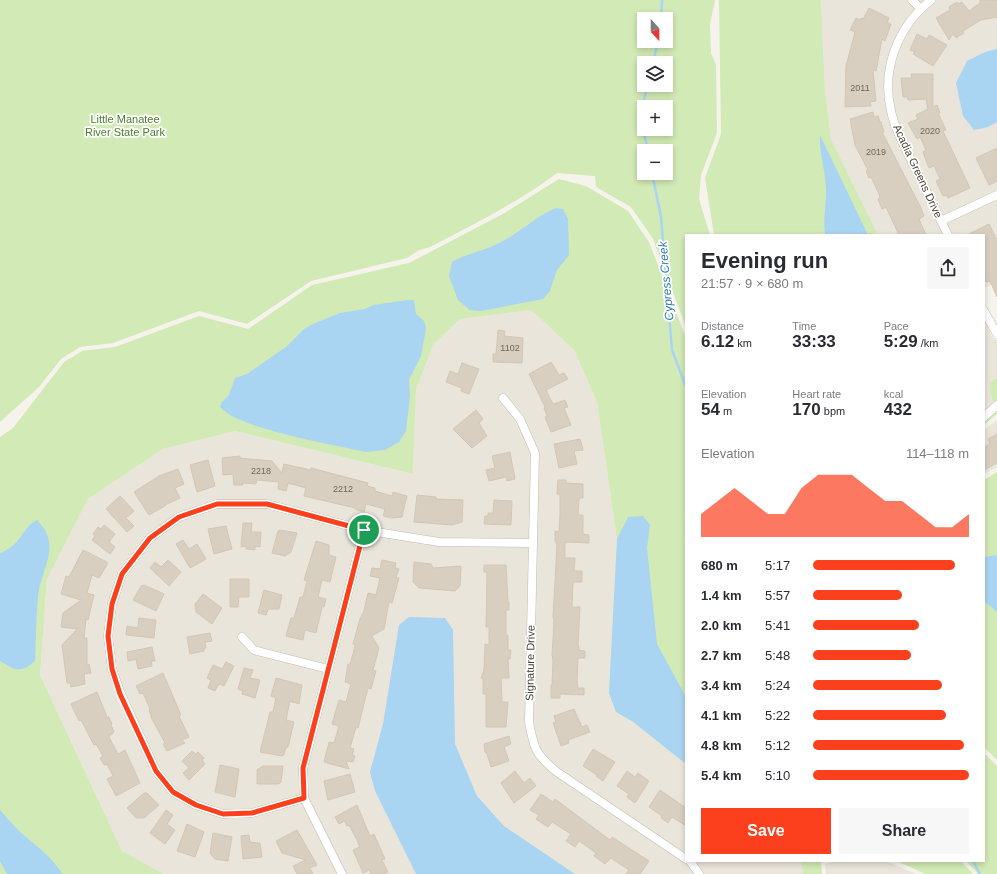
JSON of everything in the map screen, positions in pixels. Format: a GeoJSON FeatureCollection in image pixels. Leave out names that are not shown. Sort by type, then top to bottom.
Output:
{"type":"FeatureCollection","features":[{"type":"Feature","properties":{"kind":"street"},"geometry":{"type":"LineString","coordinates":[[912,0],[921,9]]}},
{"type":"Feature","properties":{"kind":"street","name":"Acadia Greens Drive"},"geometry":{"type":"LineString","coordinates":[[932,0],[921,9],[905,29],[893,52],[888,78],[889,99],[900,138],[948,234]]}},
{"type":"Feature","properties":{"kind":"street"},"geometry":{"type":"LineString","coordinates":[[941,221],[997,195]]}},
{"type":"Feature","properties":{"kind":"street"},"geometry":{"type":"LineString","coordinates":[[985,313],[997,334]]}},
{"type":"Feature","properties":{"kind":"street","name":"Signature Drive"},"geometry":{"type":"LineString","coordinates":[[503,398],[520,419],[535,453],[529,722],[533,744],[540,758],[557,772],[685,858]]}},
{"type":"Feature","properties":{"kind":"street"},"geometry":{"type":"LineString","coordinates":[[985,416],[997,405]]}},
{"type":"Feature","properties":{"kind":"street"},"geometry":{"type":"LineString","coordinates":[[304,798],[252,813],[223,814],[196,805],[173,792],[156,771],[120,694],[112,669],[108,636],[112,604],[122,574],[150,538],[179,517],[217,504],[267,504],[364,530],[439,542],[532,543]]}},
{"type":"Feature","properties":{"kind":"street"},"geometry":{"type":"LineString","coordinates":[[342,874],[304,798],[303,768],[364,530]]}},
{"type":"Feature","properties":{"kind":"street"},"geometry":{"type":"LineString","coordinates":[[242,637],[254,650],[328,669]]}},
{"type":"Feature","properties":{"kind":"street"},"geometry":{"type":"LineString","coordinates":[[691,862],[699,874]]}},
{"type":"Feature","properties":{"kind":"shaded area"},"geometry":{"type":"Polygon","coordinates":[[[821,0],[997,0],[997,282],[985,288],[985,234],[878,234],[831,139],[825,90],[821,0]]]}},
{"type":"Feature","properties":{"kind":"shaded area"},"geometry":{"type":"Polygon","coordinates":[[[531,310],[574,350],[597,402],[617,539],[609,693],[616,712],[632,721],[685,763],[685,862],[801,862],[803,874],[164,874],[122,851],[40,675],[47,579],[88,499],[163,449],[235,431],[413,474],[416,390],[433,345],[460,319],[531,310]]]}},
{"type":"Feature","properties":{"kind":"shaded area"},"geometry":{"type":"Polygon","coordinates":[[[985,321],[992,337],[997,341],[997,378],[990,382],[990,394],[994,403],[985,410],[985,321]]]}},
{"type":"Feature","properties":{"kind":"shaded area"},"geometry":{"type":"Polygon","coordinates":[[[997,420],[997,467],[985,473],[985,429],[997,420]]]}},
{"type":"Feature","properties":{"kind":"shaded area"},"geometry":{"type":"Polygon","coordinates":[[[832,862],[888,862],[916,874],[826,874],[825,864],[832,862]]]}},
{"type":"Feature","properties":{"kind":"green space","name":"Little Manatee River State Park"},"geometry":{"type":"Polygon","coordinates":[[[0,0],[715,0],[710,24],[711,53],[716,65],[717,133],[701,175],[699,199],[710,234],[685,234],[685,324],[653,239],[631,207],[596,187],[595,176],[557,173],[511,204],[430,247],[419,250],[407,258],[311,281],[247,324],[199,311],[113,343],[80,347],[61,359],[39,387],[0,422],[0,0]]]}},
{"type":"Feature","properties":{"kind":"green space"},"geometry":{"type":"Polygon","coordinates":[[[719,0],[821,0],[825,90],[831,139],[878,234],[714,234],[705,178],[721,134],[719,0]]]}},
{"type":"Feature","properties":{"kind":"green space"},"geometry":{"type":"Polygon","coordinates":[[[559,179],[586,186],[628,211],[649,242],[685,335],[685,763],[632,721],[616,712],[609,693],[617,539],[597,402],[574,350],[531,310],[460,319],[433,345],[416,390],[413,474],[235,431],[163,449],[88,499],[47,579],[40,675],[122,851],[164,874],[0,874],[0,437],[13,428],[64,362],[82,351],[115,347],[199,316],[248,329],[312,285],[409,263],[501,215],[559,179]]]}},
{"type":"Feature","properties":{"kind":"green space"},"geometry":{"type":"Polygon","coordinates":[[[997,378],[997,414],[985,424],[985,410],[994,403],[990,394],[990,382],[997,378]]]}},
{"type":"Feature","properties":{"kind":"green space"},"geometry":{"type":"Polygon","coordinates":[[[997,472],[997,760],[985,748],[985,479],[997,472]]]}},
{"type":"Feature","properties":{"kind":"green space"},"geometry":{"type":"Polygon","coordinates":[[[985,754],[997,766],[997,874],[978,874],[967,862],[985,862],[985,754]]]}},
{"type":"Feature","properties":{"kind":"green space"},"geometry":{"type":"Polygon","coordinates":[[[801,862],[821,862],[822,874],[803,874],[801,862]]]}},
{"type":"Feature","properties":{"kind":"green space"},"geometry":{"type":"Polygon","coordinates":[[[899,862],[962,862],[973,874],[925,874],[899,862]]]}},
{"type":"Feature","properties":{"kind":"water"},"geometry":{"type":"Polygon","coordinates":[[[997,49],[997,122],[988,127],[974,130],[963,116],[956,83],[967,61],[985,52],[997,49]]]}},
{"type":"Feature","properties":{"kind":"water"},"geometry":{"type":"Polygon","coordinates":[[[820,135],[868,234],[825,234],[826,184],[820,135]]]}},
{"type":"Feature","properties":{"kind":"water"},"geometry":{"type":"Polygon","coordinates":[[[556,208],[563,209],[568,219],[569,255],[557,270],[550,291],[543,299],[481,311],[470,310],[458,300],[449,276],[452,262],[501,242],[542,215],[556,208]]]}},
{"type":"Feature","properties":{"kind":"water"},"geometry":{"type":"Polygon","coordinates":[[[414,300],[416,314],[424,321],[426,328],[421,356],[409,380],[410,396],[406,431],[399,442],[385,450],[366,452],[288,435],[246,422],[230,415],[220,407],[222,402],[229,395],[235,378],[247,374],[286,347],[304,329],[340,313],[365,309],[374,305],[414,300]]]}},
{"type":"Feature","properties":{"kind":"water"},"geometry":{"type":"Polygon","coordinates":[[[643,516],[650,525],[647,548],[657,644],[685,695],[685,763],[632,721],[616,712],[609,693],[617,539],[628,517],[643,516]]]}},
{"type":"Feature","properties":{"kind":"water"},"geometry":{"type":"Polygon","coordinates":[[[37,520],[45,530],[49,539],[50,548],[38,596],[35,661],[26,668],[18,669],[9,667],[0,661],[0,553],[13,545],[28,527],[37,520]]]}},
{"type":"Feature","properties":{"kind":"water"},"geometry":{"type":"Polygon","coordinates":[[[997,555],[997,612],[985,603],[985,557],[997,555]]]}},
{"type":"Feature","properties":{"kind":"water"},"geometry":{"type":"Polygon","coordinates":[[[409,617],[445,618],[453,630],[455,744],[477,796],[504,826],[575,874],[416,874],[375,791],[370,772],[383,724],[399,625],[409,617]]]}},
{"type":"Feature","properties":{"kind":"water"},"geometry":{"type":"Polygon","coordinates":[[[0,810],[20,832],[50,858],[62,874],[7,874],[0,861],[0,810]]]}},
{"type":"Feature","properties":{"kind":"building"},"geometry":{"type":"Polygon","coordinates":[[[980,0],[997,0],[997,17],[981,20],[963,31],[964,33],[956,38],[953,34],[949,40],[936,18],[950,10],[949,7],[957,2],[958,4],[962,2],[969,11],[980,3],[980,0]]]}},
{"type":"Feature","properties":{"kind":"building"},"geometry":{"type":"Polygon","coordinates":[[[869,8],[889,18],[887,22],[891,24],[885,41],[882,39],[876,71],[873,70],[876,101],[870,102],[871,106],[845,107],[846,66],[855,32],[850,30],[856,18],[860,20],[861,18],[863,19],[869,8]]]}},
{"type":"Feature","properties":{"kind":"building"},"geometry":{"type":"Polygon","coordinates":[[[917,34],[927,39],[929,35],[947,45],[933,66],[913,54],[915,52],[910,50],[917,34]]]}},
{"type":"Feature","properties":{"kind":"building"},"geometry":{"type":"Polygon","coordinates":[[[911,74],[933,74],[933,107],[937,105],[940,113],[938,113],[946,130],[943,131],[970,188],[948,198],[946,195],[943,196],[936,181],[940,179],[934,166],[929,168],[923,152],[926,150],[920,137],[917,139],[908,123],[918,119],[916,115],[928,109],[926,99],[908,100],[907,97],[903,97],[901,78],[912,78],[911,74]]]}},
{"type":"Feature","properties":{"kind":"building"},"geometry":{"type":"Polygon","coordinates":[[[873,112],[874,117],[878,116],[884,132],[882,132],[921,208],[924,216],[919,219],[926,234],[899,234],[886,207],[882,209],[878,199],[880,198],[879,194],[871,177],[869,178],[866,171],[868,170],[855,145],[850,119],[873,112]]]}},
{"type":"Feature","properties":{"kind":"building"},"geometry":{"type":"Polygon","coordinates":[[[997,148],[997,181],[989,185],[976,158],[997,148]]]}},
{"type":"Feature","properties":{"kind":"building"},"geometry":{"type":"Polygon","coordinates":[[[989,224],[997,240],[997,297],[990,281],[986,282],[985,280],[985,234],[969,234],[989,224]]]}},
{"type":"Feature","properties":{"kind":"building"},"geometry":{"type":"Polygon","coordinates":[[[498,330],[505,331],[504,336],[523,338],[522,363],[493,362],[493,354],[496,354],[498,330]]]}},
{"type":"Feature","properties":{"kind":"building"},"geometry":{"type":"Polygon","coordinates":[[[551,362],[559,375],[564,373],[568,379],[546,390],[553,404],[565,400],[568,407],[564,408],[571,425],[551,432],[545,417],[547,416],[545,407],[529,374],[551,362]]]}},
{"type":"Feature","properties":{"kind":"building"},"geometry":{"type":"Polygon","coordinates":[[[462,363],[479,369],[469,394],[461,391],[462,388],[446,382],[450,371],[458,374],[462,363]]]}},
{"type":"Feature","properties":{"kind":"building"},"geometry":{"type":"Polygon","coordinates":[[[476,410],[483,419],[479,423],[487,436],[472,448],[453,429],[476,410]]]}},
{"type":"Feature","properties":{"kind":"building"},"geometry":{"type":"Polygon","coordinates":[[[997,434],[997,463],[985,469],[985,446],[990,444],[988,439],[997,434]]]}},
{"type":"Feature","properties":{"kind":"building"},"geometry":{"type":"Polygon","coordinates":[[[580,439],[583,450],[574,451],[577,464],[559,468],[554,444],[580,439]]]}},
{"type":"Feature","properties":{"kind":"building"},"geometry":{"type":"Polygon","coordinates":[[[510,452],[515,479],[507,481],[506,477],[489,481],[486,470],[495,468],[492,456],[510,452]]]}},
{"type":"Feature","properties":{"kind":"building"},"geometry":{"type":"Polygon","coordinates":[[[240,456],[240,458],[272,461],[282,473],[284,464],[311,470],[311,468],[368,483],[367,486],[375,488],[375,491],[392,496],[393,492],[407,496],[402,517],[391,518],[383,516],[385,509],[366,504],[364,512],[355,508],[304,496],[306,488],[288,483],[286,491],[278,489],[279,482],[257,480],[256,484],[242,483],[243,485],[234,485],[233,474],[223,475],[222,458],[240,456]]]}},
{"type":"Feature","properties":{"kind":"building"},"geometry":{"type":"Polygon","coordinates":[[[208,460],[215,486],[197,492],[190,465],[208,460]]]}},
{"type":"Feature","properties":{"kind":"building"},"geometry":{"type":"Polygon","coordinates":[[[178,469],[184,484],[175,488],[180,498],[149,515],[134,492],[159,476],[178,469]]]}},
{"type":"Feature","properties":{"kind":"building"},"geometry":{"type":"Polygon","coordinates":[[[558,480],[566,480],[566,483],[583,484],[583,498],[579,498],[578,515],[583,515],[583,534],[589,535],[589,543],[565,542],[565,558],[575,558],[574,571],[582,571],[582,582],[573,582],[572,607],[580,607],[578,644],[579,650],[585,651],[585,658],[578,658],[577,681],[578,688],[584,688],[584,695],[560,694],[560,698],[551,698],[557,545],[555,540],[555,531],[559,532],[560,514],[560,494],[557,494],[558,480]]]}},
{"type":"Feature","properties":{"kind":"building"},"geometry":{"type":"Polygon","coordinates":[[[417,495],[436,497],[436,499],[463,500],[462,522],[452,525],[414,522],[417,495]]]}},
{"type":"Feature","properties":{"kind":"building"},"geometry":{"type":"Polygon","coordinates":[[[120,496],[134,511],[126,518],[134,526],[127,532],[106,509],[120,496]]]}},
{"type":"Feature","properties":{"kind":"building"},"geometry":{"type":"Polygon","coordinates":[[[494,500],[512,501],[511,525],[484,524],[485,516],[488,516],[488,513],[493,513],[494,500]]]}},
{"type":"Feature","properties":{"kind":"building"},"geometry":{"type":"Polygon","coordinates":[[[243,523],[252,523],[251,532],[261,532],[260,547],[255,546],[255,550],[246,549],[246,546],[241,547],[243,523]]]}},
{"type":"Feature","properties":{"kind":"building"},"geometry":{"type":"Polygon","coordinates":[[[104,525],[115,534],[109,542],[115,547],[110,554],[92,540],[95,536],[93,534],[98,527],[101,529],[104,525]]]}},
{"type":"Feature","properties":{"kind":"building"},"geometry":{"type":"Polygon","coordinates":[[[226,526],[232,549],[214,554],[208,529],[226,526]]]}},
{"type":"Feature","properties":{"kind":"building"},"geometry":{"type":"Polygon","coordinates":[[[280,530],[297,533],[291,552],[285,556],[272,553],[278,531],[280,530]]]}},
{"type":"Feature","properties":{"kind":"building"},"geometry":{"type":"Polygon","coordinates":[[[183,540],[189,549],[197,544],[206,559],[190,568],[176,544],[183,540]]]}},
{"type":"Feature","properties":{"kind":"building"},"geometry":{"type":"Polygon","coordinates":[[[316,541],[329,545],[329,555],[336,557],[330,582],[322,580],[318,597],[326,599],[324,607],[322,607],[316,633],[305,630],[303,640],[286,636],[291,618],[294,618],[300,597],[303,597],[307,581],[304,580],[316,541]]]}},
{"type":"Feature","properties":{"kind":"building"},"geometry":{"type":"Polygon","coordinates":[[[83,550],[107,562],[107,565],[99,578],[92,575],[87,593],[94,595],[88,620],[86,619],[84,638],[87,638],[87,665],[89,664],[91,673],[84,674],[85,684],[71,687],[70,683],[67,683],[62,645],[77,629],[61,627],[63,613],[81,600],[61,594],[66,576],[69,577],[83,550]]]}},
{"type":"Feature","properties":{"kind":"building"},"geometry":{"type":"Polygon","coordinates":[[[168,560],[181,572],[169,586],[150,568],[155,562],[161,567],[168,560]]]}},
{"type":"Feature","properties":{"kind":"building"},"geometry":{"type":"Polygon","coordinates":[[[382,560],[396,563],[395,568],[399,569],[396,577],[399,578],[392,603],[389,602],[384,629],[372,636],[379,648],[373,670],[376,671],[371,689],[368,688],[358,728],[356,727],[350,748],[354,749],[352,755],[355,756],[353,762],[346,761],[349,769],[324,762],[329,742],[334,743],[339,726],[332,724],[339,700],[346,702],[351,684],[345,682],[348,664],[350,664],[353,654],[355,645],[353,644],[360,619],[364,611],[368,593],[376,595],[380,578],[370,576],[372,568],[380,569],[382,560]]]}},
{"type":"Feature","properties":{"kind":"building"},"geometry":{"type":"Polygon","coordinates":[[[414,562],[431,564],[433,568],[461,566],[460,586],[455,591],[419,588],[413,582],[414,562]]]}},
{"type":"Feature","properties":{"kind":"building"},"geometry":{"type":"Polygon","coordinates":[[[484,565],[506,565],[509,610],[506,610],[506,635],[508,635],[508,650],[511,650],[510,659],[508,659],[509,678],[501,678],[502,702],[508,702],[506,727],[486,727],[486,694],[483,694],[483,679],[481,678],[484,670],[485,644],[489,645],[489,627],[486,627],[487,572],[484,572],[484,565]]]}},
{"type":"Feature","properties":{"kind":"building"},"geometry":{"type":"Polygon","coordinates":[[[230,579],[249,579],[249,597],[239,597],[238,607],[230,607],[230,579]]]}},
{"type":"Feature","properties":{"kind":"building"},"geometry":{"type":"Polygon","coordinates":[[[144,585],[164,594],[156,611],[133,600],[141,586],[144,585]]]}},
{"type":"Feature","properties":{"kind":"building"},"geometry":{"type":"Polygon","coordinates":[[[264,590],[282,595],[279,609],[268,609],[266,615],[258,613],[264,590]]]}},
{"type":"Feature","properties":{"kind":"building"},"geometry":{"type":"Polygon","coordinates":[[[203,594],[222,608],[212,624],[196,612],[195,604],[203,594]]]}},
{"type":"Feature","properties":{"kind":"building"},"geometry":{"type":"Polygon","coordinates":[[[139,618],[156,620],[154,638],[126,635],[127,626],[138,628],[139,618]]]}},
{"type":"Feature","properties":{"kind":"building"},"geometry":{"type":"Polygon","coordinates":[[[210,633],[212,641],[205,642],[206,648],[204,648],[204,651],[190,654],[187,637],[210,633]]]}},
{"type":"Feature","properties":{"kind":"building"},"geometry":{"type":"Polygon","coordinates":[[[152,647],[155,661],[151,661],[152,666],[138,669],[136,659],[128,661],[127,652],[152,647]]]}},
{"type":"Feature","properties":{"kind":"building"},"geometry":{"type":"Polygon","coordinates":[[[226,662],[234,666],[224,686],[219,684],[215,691],[208,688],[211,680],[207,678],[213,665],[222,669],[226,662]]]}},
{"type":"Feature","properties":{"kind":"building"},"geometry":{"type":"Polygon","coordinates":[[[244,668],[253,670],[250,678],[260,680],[255,698],[242,694],[243,691],[238,689],[244,668]]]}},
{"type":"Feature","properties":{"kind":"building"},"geometry":{"type":"Polygon","coordinates":[[[163,673],[181,715],[179,716],[189,737],[182,740],[185,743],[167,751],[163,744],[165,743],[152,719],[150,709],[143,693],[140,694],[136,686],[163,673]]]}},
{"type":"Feature","properties":{"kind":"building"},"geometry":{"type":"Polygon","coordinates":[[[276,678],[302,685],[299,704],[290,701],[286,720],[294,722],[288,747],[286,747],[284,755],[282,756],[260,752],[270,712],[273,712],[276,698],[271,696],[276,678]]]}},
{"type":"Feature","properties":{"kind":"building"},"geometry":{"type":"Polygon","coordinates":[[[97,692],[107,717],[109,717],[112,724],[111,725],[114,732],[109,737],[118,754],[125,750],[140,783],[116,796],[107,779],[113,776],[107,764],[104,765],[100,758],[103,756],[96,744],[94,745],[81,720],[79,721],[71,704],[97,692]]]}},
{"type":"Feature","properties":{"kind":"building"},"geometry":{"type":"Polygon","coordinates":[[[574,709],[582,727],[587,725],[590,732],[568,740],[569,743],[561,746],[553,723],[556,722],[554,716],[574,709]]]}},
{"type":"Feature","properties":{"kind":"building"},"geometry":{"type":"Polygon","coordinates":[[[509,736],[511,744],[504,747],[509,761],[491,767],[485,752],[484,744],[509,736]]]}},
{"type":"Feature","properties":{"kind":"building"},"geometry":{"type":"Polygon","coordinates":[[[593,749],[615,762],[603,781],[583,766],[593,749]]]}},
{"type":"Feature","properties":{"kind":"building"},"geometry":{"type":"Polygon","coordinates":[[[192,751],[196,754],[198,752],[204,758],[202,760],[205,764],[189,780],[183,773],[189,768],[182,761],[192,751]]]}},
{"type":"Feature","properties":{"kind":"building"},"geometry":{"type":"Polygon","coordinates":[[[220,765],[239,769],[235,797],[215,792],[220,765]]]}},
{"type":"Feature","properties":{"kind":"building"},"geometry":{"type":"Polygon","coordinates":[[[263,766],[283,766],[281,782],[279,784],[257,784],[257,770],[263,766]]]}},
{"type":"Feature","properties":{"kind":"building"},"geometry":{"type":"Polygon","coordinates":[[[515,771],[524,783],[530,778],[536,786],[514,803],[501,783],[515,771]]]}},
{"type":"Feature","properties":{"kind":"building"},"geometry":{"type":"Polygon","coordinates":[[[627,771],[635,777],[638,773],[649,781],[635,803],[627,797],[629,794],[617,786],[627,771]]]}},
{"type":"Feature","properties":{"kind":"building"},"geometry":{"type":"Polygon","coordinates":[[[350,774],[355,792],[328,800],[324,781],[350,774]]]}},
{"type":"Feature","properties":{"kind":"building"},"geometry":{"type":"Polygon","coordinates":[[[660,790],[685,807],[685,825],[672,817],[668,823],[661,818],[662,816],[649,807],[660,790]]]}},
{"type":"Feature","properties":{"kind":"building"},"geometry":{"type":"Polygon","coordinates":[[[144,793],[147,793],[159,805],[144,818],[136,818],[127,808],[144,793]]]}},
{"type":"Feature","properties":{"kind":"building"},"geometry":{"type":"Polygon","coordinates":[[[541,794],[553,802],[555,799],[610,840],[612,837],[649,861],[640,874],[626,874],[629,870],[611,858],[605,864],[594,856],[596,853],[579,841],[575,847],[566,841],[571,834],[552,822],[548,827],[536,819],[539,815],[530,810],[541,794]]]}},
{"type":"Feature","properties":{"kind":"building"},"geometry":{"type":"Polygon","coordinates":[[[357,805],[370,836],[374,834],[385,859],[382,860],[388,872],[384,874],[371,874],[369,870],[363,873],[353,850],[360,847],[356,838],[349,825],[347,826],[344,821],[339,824],[335,817],[357,805]]]}},
{"type":"Feature","properties":{"kind":"building"},"geometry":{"type":"Polygon","coordinates":[[[166,810],[173,815],[167,824],[175,830],[165,844],[150,833],[166,810]]]}},
{"type":"Feature","properties":{"kind":"building"},"geometry":{"type":"Polygon","coordinates":[[[187,824],[204,832],[195,857],[177,851],[187,824]]]}},
{"type":"Feature","properties":{"kind":"building"},"geometry":{"type":"Polygon","coordinates":[[[297,830],[317,865],[310,868],[313,874],[297,874],[293,866],[306,860],[282,853],[276,841],[297,830]]]}},
{"type":"Feature","properties":{"kind":"building"},"geometry":{"type":"Polygon","coordinates":[[[213,833],[232,837],[228,861],[215,859],[210,853],[213,833]]]}},
{"type":"Feature","properties":{"kind":"building"},"geometry":{"type":"Polygon","coordinates":[[[249,835],[250,842],[260,843],[262,857],[243,859],[241,836],[249,835]]]}},
{"type":"Feature","properties":{"kind":"waterway","name":"Cypress Creek"},"geometry":{"type":"LineString","coordinates":[[661,12],[662,0]]}},
{"type":"Feature","properties":{"kind":"waterway","name":"Cypress Creek"},"geometry":{"type":"LineString","coordinates":[[655,56],[656,48]]}},
{"type":"Feature","properties":{"kind":"waterway","name":"Cypress Creek"},"geometry":{"type":"LineString","coordinates":[[646,92],[640,115],[646,144]]}},
{"type":"Feature","properties":{"kind":"waterway","name":"Cypress Creek"},"geometry":{"type":"LineString","coordinates":[[653,180],[661,217],[672,350],[685,384]]}},
{"type":"Feature","properties":{"kind":"waterway","name":"Cypress Creek"},"geometry":{"type":"LineString","coordinates":[[974,862],[980,874]]}},
{"type":"Feature","properties":{"kind":"route"},"geometry":{"type":"LineString","coordinates":[[217,504],[267,504],[364,530],[303,768],[304,798],[252,813],[223,814],[196,805],[173,792],[156,771],[120,694],[112,669],[108,636],[112,604],[122,574],[150,538],[179,517],[217,504]]}}]}
